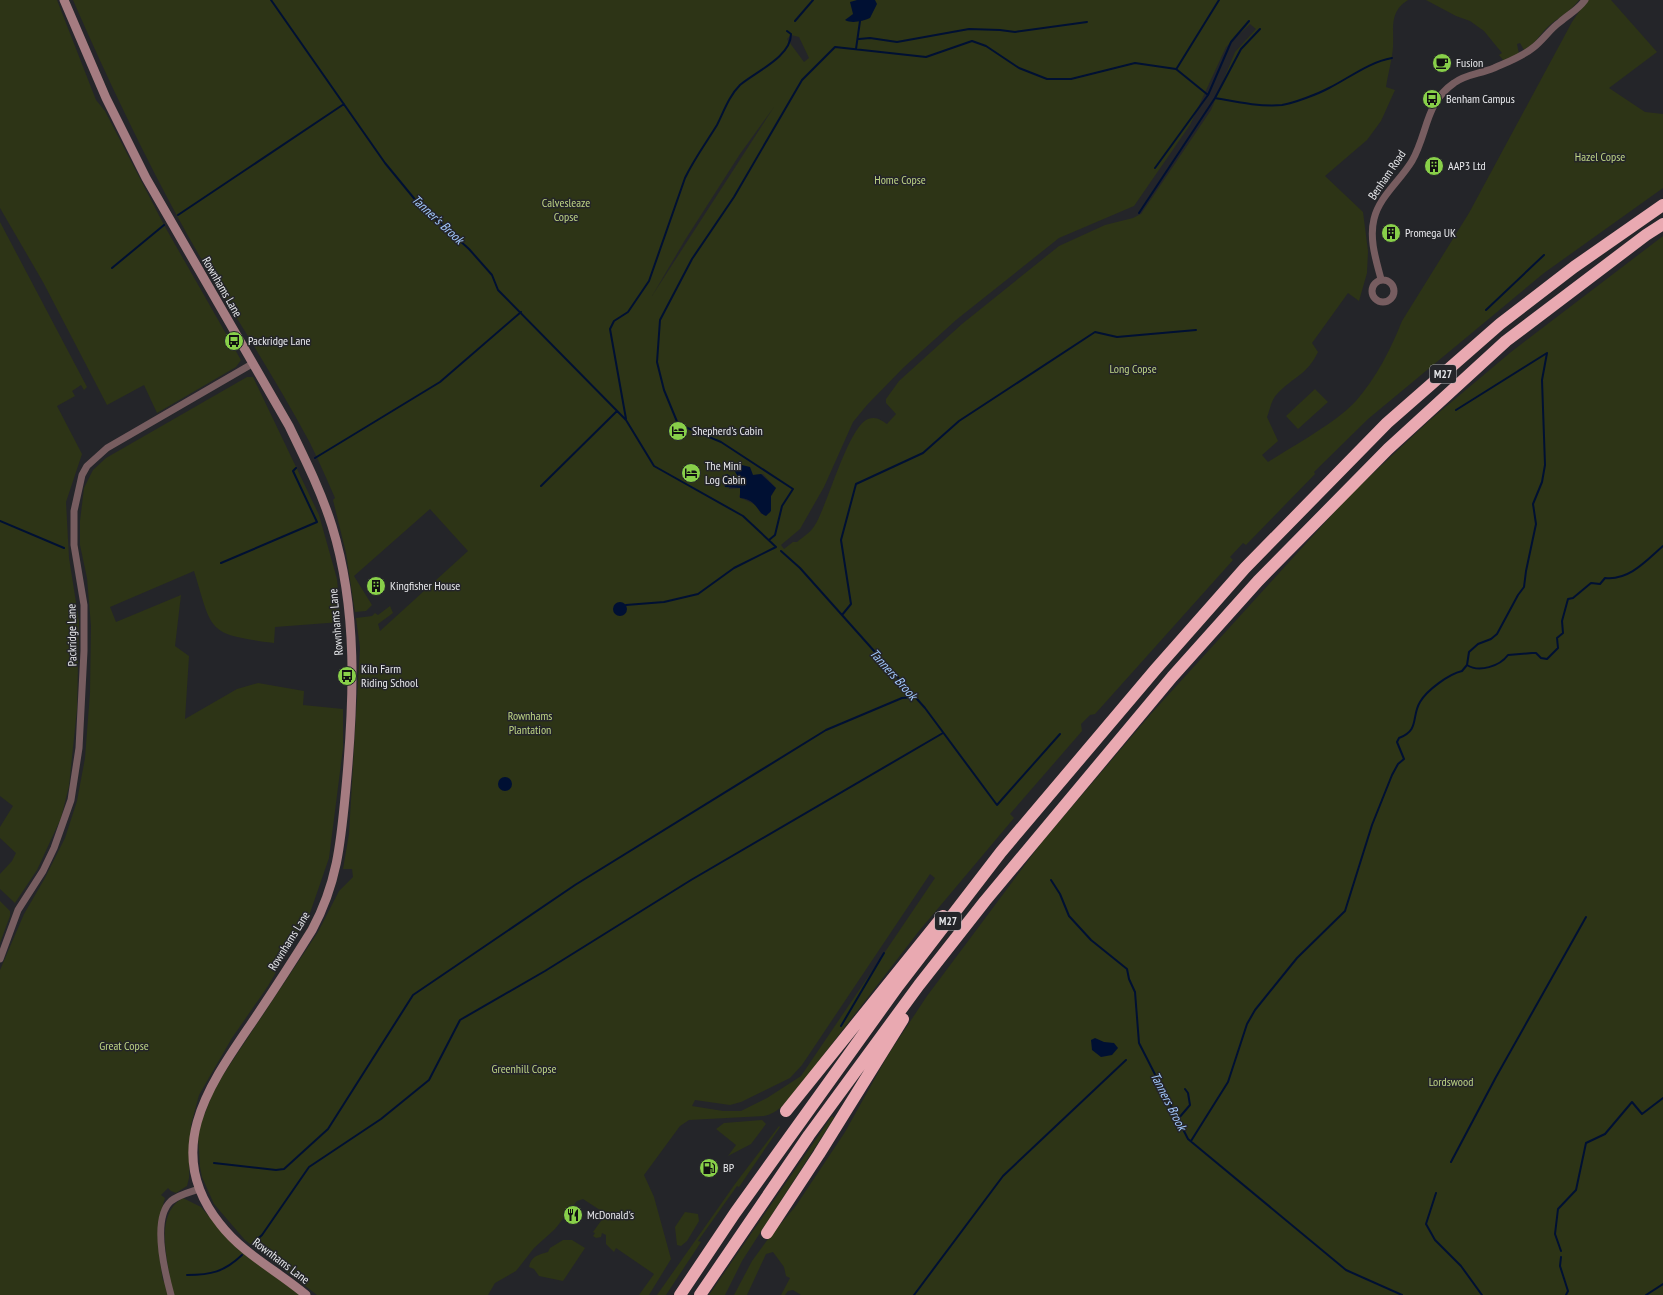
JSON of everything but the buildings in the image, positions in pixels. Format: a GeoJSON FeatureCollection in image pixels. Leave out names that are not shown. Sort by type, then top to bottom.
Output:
{"type":"FeatureCollection","features":[{"type":"Feature","properties":{"kind":"highway","name":"M27"},"geometry":{"type":"LineString","coordinates":[[786,1111],[929,931],[1001,852],[1245,568],[1387,423],[1500,324],[1574,267],[1663,205]]}},
{"type":"Feature","properties":{"kind":"highway","name":"M27"},"geometry":{"type":"LineString","coordinates":[[700,1295],[808,1135],[919,985],[984,901],[1172,677],[1258,581],[1388,449],[1506,341],[1646,235],[1663,224]]}},
{"type":"Feature","properties":{"kind":"highway","name":"M27"},"geometry":{"type":"LineString","coordinates":[[680,1295],[735,1213],[888,999],[1001,852]]}},
{"type":"Feature","properties":{"kind":"highway","name":"M27"},"geometry":{"type":"LineString","coordinates":[[766,1233],[819,1154],[863,1084],[905,1014],[919,985]]}},
{"type":"Feature","properties":{"kind":"street","name":"Rownhams Lane"},"geometry":{"type":"LineString","coordinates":[[64,0],[104,92],[146,178],[289,426],[302,452],[321,494],[332,528],[343,571],[349,612],[352,683],[351,729],[339,848],[330,891],[319,916],[305,941],[227,1059],[205,1099],[195,1127],[193,1144],[194,1166],[199,1188],[211,1213],[231,1237],[306,1295]]}},
{"type":"Feature","properties":{"kind":"street","name":"Benham Road"},"geometry":{"type":"LineString","coordinates":[[1381,279],[1372,236],[1374,220],[1379,205],[1412,160],[1423,136],[1431,109],[1438,97],[1454,82],[1462,78],[1489,70],[1518,58],[1534,47],[1552,28],[1573,13],[1585,0]]}},
{"type":"Feature","properties":{"kind":"street","name":"Packridge Lane"},"geometry":{"type":"LineString","coordinates":[[0,959],[18,910],[43,871],[54,848],[71,800],[76,772],[83,685],[84,605],[74,545],[73,528],[74,511],[82,475],[87,466],[108,448],[252,364]]}},
{"type":"Feature","properties":{"kind":"street"},"geometry":{"type":"LineString","coordinates":[[171,1295],[161,1246],[163,1215],[172,1200],[199,1188]]}},
{"type":"Feature","properties":{"kind":"green space"},"geometry":{"type":"Polygon","coordinates":[[[0,0],[57,0],[96,100],[105,111],[164,225],[241,360],[236,367],[157,413],[144,385],[107,405],[43,282],[0,208],[0,0]]]}},
{"type":"Feature","properties":{"kind":"green space"},"geometry":{"type":"Polygon","coordinates":[[[73,0],[1408,0],[1402,5],[1395,15],[1393,27],[1393,47],[1386,87],[1395,90],[1381,121],[1367,140],[1325,176],[1363,212],[1368,251],[1367,273],[1359,301],[1348,293],[1312,343],[1318,352],[1314,360],[1273,399],[1267,417],[1278,441],[1262,455],[1268,462],[1338,417],[1356,401],[1370,383],[1388,353],[1402,321],[1469,213],[1572,22],[1587,0],[1611,0],[1657,52],[1609,88],[1645,112],[1663,114],[1663,188],[1544,273],[1368,419],[1314,472],[1315,474],[1246,545],[1243,543],[1230,557],[1233,560],[1095,714],[1090,715],[1081,724],[1082,731],[1010,814],[1014,818],[919,931],[794,1093],[781,1107],[773,1113],[764,1116],[689,1120],[680,1126],[644,1175],[654,1197],[671,1259],[649,1295],[639,1295],[654,1274],[616,1248],[614,1252],[606,1244],[606,1235],[602,1233],[601,1237],[596,1238],[593,1236],[595,1233],[593,1232],[606,1214],[583,1199],[577,1201],[555,1229],[534,1248],[516,1271],[495,1283],[488,1295],[317,1295],[245,1240],[214,1204],[202,1177],[198,1136],[201,1123],[213,1093],[223,1075],[318,932],[339,891],[353,877],[352,869],[343,869],[349,834],[360,648],[356,618],[372,616],[375,613],[378,615],[390,606],[393,613],[378,624],[380,631],[468,551],[430,509],[354,576],[372,605],[366,611],[355,612],[346,553],[333,500],[335,498],[317,457],[280,390],[187,234],[156,177],[113,89],[73,0]],[[1250,24],[1226,47],[1190,125],[1134,206],[1059,238],[956,320],[903,368],[867,405],[853,422],[824,487],[800,529],[781,545],[784,549],[793,542],[797,542],[815,525],[846,451],[853,436],[861,425],[868,419],[874,418],[887,424],[896,414],[886,403],[886,399],[899,381],[962,324],[1059,246],[1105,225],[1133,218],[1141,214],[1211,110],[1235,52],[1256,29],[1250,24]],[[791,35],[787,39],[804,62],[809,58],[799,37],[791,35]],[[774,107],[740,154],[685,240],[652,296],[774,107]],[[750,470],[737,474],[738,477],[736,480],[727,474],[729,489],[740,488],[741,490],[739,497],[756,505],[761,514],[770,513],[771,496],[776,488],[763,474],[753,475],[750,470]],[[930,874],[802,1065],[790,1078],[741,1102],[730,1105],[695,1100],[692,1106],[723,1111],[741,1111],[767,1098],[801,1076],[935,878],[930,874]]]}},
{"type":"Feature","properties":{"kind":"green space"},"geometry":{"type":"Polygon","coordinates":[[[1426,0],[1579,0],[1547,27],[1528,48],[1524,50],[1520,43],[1517,44],[1519,54],[1504,61],[1499,55],[1502,53],[1484,31],[1470,21],[1456,16],[1426,0]]]}},
{"type":"Feature","properties":{"kind":"green space"},"geometry":{"type":"Polygon","coordinates":[[[0,222],[87,387],[84,390],[81,385],[72,391],[75,396],[57,406],[82,454],[66,502],[69,558],[79,621],[77,709],[69,786],[61,818],[37,870],[15,903],[0,889],[0,874],[12,861],[16,853],[0,838],[0,827],[13,806],[0,796],[0,222]]]}},
{"type":"Feature","properties":{"kind":"green space","name":"Lordswood"},"geometry":{"type":"Polygon","coordinates":[[[1663,236],[1663,1295],[801,1295],[793,1290],[788,1291],[785,1295],[781,1295],[790,1278],[786,1276],[784,1267],[773,1252],[766,1254],[747,1295],[734,1295],[752,1261],[795,1207],[845,1132],[888,1055],[927,996],[1042,842],[1150,715],[1350,495],[1430,420],[1511,352],[1663,236]]]}},
{"type":"Feature","properties":{"kind":"green space","name":"Great Copse"},"geometry":{"type":"Polygon","coordinates":[[[247,377],[253,377],[319,515],[337,579],[341,622],[275,627],[274,643],[235,637],[216,626],[210,618],[194,571],[110,607],[116,622],[181,595],[175,646],[189,656],[185,719],[237,689],[258,683],[304,691],[303,705],[343,709],[343,748],[329,858],[310,913],[268,986],[232,1038],[199,1095],[191,1125],[189,1178],[187,1186],[176,1193],[168,1188],[161,1195],[165,1198],[160,1220],[158,1240],[163,1281],[170,1278],[165,1246],[166,1223],[169,1213],[183,1198],[201,1207],[225,1235],[301,1295],[0,1295],[0,970],[24,914],[45,878],[65,838],[77,801],[85,758],[90,693],[91,626],[87,578],[80,545],[80,521],[84,488],[93,470],[106,458],[247,377]]]}},
{"type":"Feature","properties":{"kind":"green space"},"geometry":{"type":"Polygon","coordinates":[[[1315,389],[1328,402],[1298,429],[1286,416],[1315,389]]]}},
{"type":"Feature","properties":{"kind":"green space"},"geometry":{"type":"Polygon","coordinates":[[[0,901],[10,911],[10,916],[0,943],[0,901]]]}},
{"type":"Feature","properties":{"kind":"green space"},"geometry":{"type":"Polygon","coordinates":[[[832,1116],[834,1118],[742,1261],[725,1295],[709,1295],[832,1116]]]}},
{"type":"Feature","properties":{"kind":"green space"},"geometry":{"type":"Polygon","coordinates":[[[762,1120],[766,1124],[751,1144],[728,1156],[736,1145],[716,1129],[724,1123],[762,1120]]]}},
{"type":"Feature","properties":{"kind":"green space"},"geometry":{"type":"Polygon","coordinates":[[[779,1126],[780,1127],[739,1187],[737,1186],[698,1241],[701,1242],[666,1295],[657,1295],[735,1184],[779,1126]]]}},
{"type":"Feature","properties":{"kind":"green space"},"geometry":{"type":"Polygon","coordinates":[[[685,1212],[698,1214],[699,1221],[687,1241],[681,1246],[677,1245],[675,1227],[685,1212]]]}},
{"type":"Feature","properties":{"kind":"green space"},"geometry":{"type":"Polygon","coordinates":[[[563,1240],[572,1240],[585,1248],[563,1281],[539,1276],[534,1269],[529,1267],[533,1258],[548,1252],[550,1248],[563,1240]]]}},
{"type":"Feature","properties":{"kind":"water"},"geometry":{"type":"Polygon","coordinates":[[[857,0],[875,0],[877,4],[870,18],[854,22],[845,20],[853,14],[850,2],[857,0]]]}},
{"type":"Feature","properties":{"kind":"water"},"geometry":{"type":"Polygon","coordinates":[[[738,464],[750,467],[753,475],[761,474],[776,488],[771,496],[771,511],[766,516],[753,503],[746,499],[740,498],[740,488],[725,487],[722,476],[727,474],[736,480],[738,477],[733,468],[738,464]]]}},
{"type":"Feature","properties":{"kind":"water"},"geometry":{"type":"Polygon","coordinates":[[[617,602],[623,602],[627,606],[627,612],[623,616],[617,616],[613,612],[613,606],[617,602]]]}},
{"type":"Feature","properties":{"kind":"water"},"geometry":{"type":"Polygon","coordinates":[[[505,777],[510,779],[512,784],[510,789],[505,791],[500,789],[498,784],[500,779],[505,777]]]}},
{"type":"Feature","properties":{"kind":"water"},"geometry":{"type":"Polygon","coordinates":[[[1095,1038],[1104,1042],[1114,1043],[1118,1048],[1112,1055],[1101,1057],[1092,1050],[1091,1040],[1095,1038]]]}},
{"type":"Feature","properties":{"kind":"waterway","name":"Tanner's Brook"},"geometry":{"type":"LineString","coordinates":[[271,0],[385,163],[417,202],[469,249],[492,275],[498,290],[626,420],[654,466],[743,516],[776,547],[734,568],[698,594],[664,602],[626,605]]}},
{"type":"Feature","properties":{"kind":"waterway"},"geometry":{"type":"LineString","coordinates":[[795,21],[813,0]]}},
{"type":"Feature","properties":{"kind":"waterway"},"geometry":{"type":"LineString","coordinates":[[1177,68],[1219,0]]}},
{"type":"Feature","properties":{"kind":"waterway"},"geometry":{"type":"LineString","coordinates":[[856,49],[860,21]]}},
{"type":"Feature","properties":{"kind":"waterway"},"geometry":{"type":"LineString","coordinates":[[1155,168],[1208,95],[1231,42],[1249,21]]}},
{"type":"Feature","properties":{"kind":"waterway"},"geometry":{"type":"LineString","coordinates":[[859,39],[870,38],[897,42],[969,29],[1015,32],[1087,22]]}},
{"type":"Feature","properties":{"kind":"waterway"},"geometry":{"type":"LineString","coordinates":[[1139,213],[1215,98],[1241,49],[1260,29]]}},
{"type":"Feature","properties":{"kind":"waterway"},"geometry":{"type":"LineString","coordinates":[[626,419],[610,329],[614,321],[628,312],[649,281],[685,178],[717,125],[730,99],[740,85],[779,57],[785,50],[791,34],[787,31]]}},
{"type":"Feature","properties":{"kind":"waterway"},"geometry":{"type":"LineString","coordinates":[[769,540],[775,535],[782,506],[793,489],[721,442],[678,424],[664,390],[657,362],[660,320],[692,259],[734,197],[802,80],[835,47],[926,57],[972,41],[986,46],[1019,68],[1047,79],[1071,79],[1135,63],[1176,69],[1208,95]]}},
{"type":"Feature","properties":{"kind":"waterway"},"geometry":{"type":"LineString","coordinates":[[1215,98],[1257,105],[1287,104],[1319,93],[1375,63],[1392,58]]}},
{"type":"Feature","properties":{"kind":"waterway"},"geometry":{"type":"LineString","coordinates":[[178,215],[344,104]]}},
{"type":"Feature","properties":{"kind":"waterway"},"geometry":{"type":"LineString","coordinates":[[112,268],[164,225]]}},
{"type":"Feature","properties":{"kind":"waterway"},"geometry":{"type":"LineString","coordinates":[[1486,310],[1544,255]]}},
{"type":"Feature","properties":{"kind":"waterway"},"geometry":{"type":"LineString","coordinates":[[315,458],[440,382],[521,312]]}},
{"type":"Feature","properties":{"kind":"waterway"},"geometry":{"type":"LineString","coordinates":[[842,615],[851,604],[841,540],[856,484],[923,453],[959,421],[1095,332],[1117,337],[1196,330]]}},
{"type":"Feature","properties":{"kind":"waterway"},"geometry":{"type":"LineString","coordinates":[[1191,1141],[1228,1082],[1247,1024],[1255,1010],[1297,958],[1345,911],[1372,825],[1392,775],[1398,764],[1404,759],[1397,742],[1399,738],[1406,735],[1410,731],[1414,723],[1417,708],[1423,697],[1439,683],[1451,675],[1462,671],[1467,665],[1469,652],[1478,644],[1491,639],[1497,634],[1518,595],[1524,587],[1536,524],[1533,504],[1542,482],[1545,465],[1542,380],[1547,353],[1456,410]]}},
{"type":"Feature","properties":{"kind":"waterway"},"geometry":{"type":"LineString","coordinates":[[541,486],[617,411]]}},
{"type":"Feature","properties":{"kind":"waterway"},"geometry":{"type":"LineString","coordinates":[[221,563],[317,522],[293,471],[296,468]]}},
{"type":"Feature","properties":{"kind":"waterway"},"geometry":{"type":"LineString","coordinates":[[0,521],[64,548]]}},
{"type":"Feature","properties":{"kind":"waterway"},"geometry":{"type":"LineString","coordinates":[[1467,665],[1477,668],[1489,667],[1500,662],[1508,655],[1532,653],[1536,653],[1541,658],[1547,659],[1558,648],[1557,638],[1563,633],[1562,621],[1568,599],[1573,598],[1591,583],[1600,584],[1605,578],[1614,578],[1630,573],[1663,546]]}},
{"type":"Feature","properties":{"kind":"waterway","name":"Tanners Brook"},"geometry":{"type":"LineString","coordinates":[[781,551],[800,568],[925,708],[997,805],[1060,734]]}},
{"type":"Feature","properties":{"kind":"waterway"},"geometry":{"type":"LineString","coordinates":[[214,1163],[276,1170],[284,1169],[328,1129],[413,995],[575,885],[826,730],[902,698],[915,697]]}},
{"type":"Feature","properties":{"kind":"waterway"},"geometry":{"type":"LineString","coordinates":[[253,1243],[262,1235],[309,1167],[381,1119],[429,1080],[460,1020],[545,971],[691,880],[943,733]]}},
{"type":"Feature","properties":{"kind":"waterway","name":"Tanners Brook"},"geometry":{"type":"LineString","coordinates":[[1051,880],[1060,894],[1069,916],[1091,940],[1127,969],[1129,979],[1135,992],[1139,1043],[1188,1139],[1346,1270],[1402,1295]]}},
{"type":"Feature","properties":{"kind":"waterway"},"geometry":{"type":"LineString","coordinates":[[1451,1162],[1496,1077],[1586,917]]}},
{"type":"Feature","properties":{"kind":"waterway"},"geometry":{"type":"LineString","coordinates":[[841,1026],[884,953]]}},
{"type":"Feature","properties":{"kind":"waterway"},"geometry":{"type":"LineString","coordinates":[[914,1295],[1003,1176],[1126,1060]]}},
{"type":"Feature","properties":{"kind":"waterway"},"geometry":{"type":"LineString","coordinates":[[1178,1119],[1190,1105],[1188,1093],[1185,1089]]}},
{"type":"Feature","properties":{"kind":"waterway"},"geometry":{"type":"LineString","coordinates":[[1561,1251],[1555,1234],[1558,1209],[1576,1190],[1586,1143],[1605,1134],[1632,1102],[1642,1114],[1663,1098]]}},
{"type":"Feature","properties":{"kind":"waterway"},"geometry":{"type":"LineString","coordinates":[[1436,1193],[1426,1224],[1435,1240],[1461,1266],[1482,1295]]}},
{"type":"Feature","properties":{"kind":"waterway"},"geometry":{"type":"LineString","coordinates":[[187,1275],[210,1273],[223,1269],[242,1255]]}},
{"type":"Feature","properties":{"kind":"waterway"},"geometry":{"type":"LineString","coordinates":[[1561,1257],[1560,1266],[1568,1291],[1566,1295]]}},
{"type":"Feature","properties":{"kind":"waterway"},"geometry":{"type":"LineString","coordinates":[[1646,1295],[1663,1284]]}},
{"type":"Feature","properties":{"kind":"place","name":"Fusion"},"geometry":{"type":"Point","coordinates":[1442,63]}},
{"type":"Feature","properties":{"kind":"place","name":"Benham Campus"},"geometry":{"type":"Point","coordinates":[1432,99]}},
{"type":"Feature","properties":{"kind":"place","name":"AAP3 Ltd"},"geometry":{"type":"Point","coordinates":[1434,166]}},
{"type":"Feature","properties":{"kind":"place","name":"Promega UK"},"geometry":{"type":"Point","coordinates":[1391,233]}},
{"type":"Feature","properties":{"kind":"place","name":"Packridge Lane"},"geometry":{"type":"Point","coordinates":[234,341]}},
{"type":"Feature","properties":{"kind":"place","name":"Shepherd's Cabin"},"geometry":{"type":"Point","coordinates":[678,431]}},
{"type":"Feature","properties":{"kind":"place","name":"The Mini Log Cabin"},"geometry":{"type":"Point","coordinates":[691,473]}},
{"type":"Feature","properties":{"kind":"place","name":"Kingfisher House"},"geometry":{"type":"Point","coordinates":[376,586]}},
{"type":"Feature","properties":{"kind":"place","name":"Kiln Farm Riding School"},"geometry":{"type":"Point","coordinates":[347,676]}},
{"type":"Feature","properties":{"kind":"place","name":"BP"},"geometry":{"type":"Point","coordinates":[709,1168]}},
{"type":"Feature","properties":{"kind":"place","name":"McDonald's"},"geometry":{"type":"Point","coordinates":[573,1215]}},
{"type":"Feature","properties":{"kind":"park label","name":"Hazel Copse"},"geometry":{"type":"Point","coordinates":[1600,157]}},
{"type":"Feature","properties":{"kind":"park label","name":"Home Copse"},"geometry":{"type":"Point","coordinates":[900,180]}},
{"type":"Feature","properties":{"kind":"park label","name":"Calvesleaze Copse"},"geometry":{"type":"Point","coordinates":[566,210]}},
{"type":"Feature","properties":{"kind":"park label","name":"Long Copse"},"geometry":{"type":"Point","coordinates":[1133,369]}},
{"type":"Feature","properties":{"kind":"park label","name":"Rownhams Plantation"},"geometry":{"type":"Point","coordinates":[530,723]}},
{"type":"Feature","properties":{"kind":"park label","name":"Greenhill Copse"},"geometry":{"type":"Point","coordinates":[524,1069]}}]}
